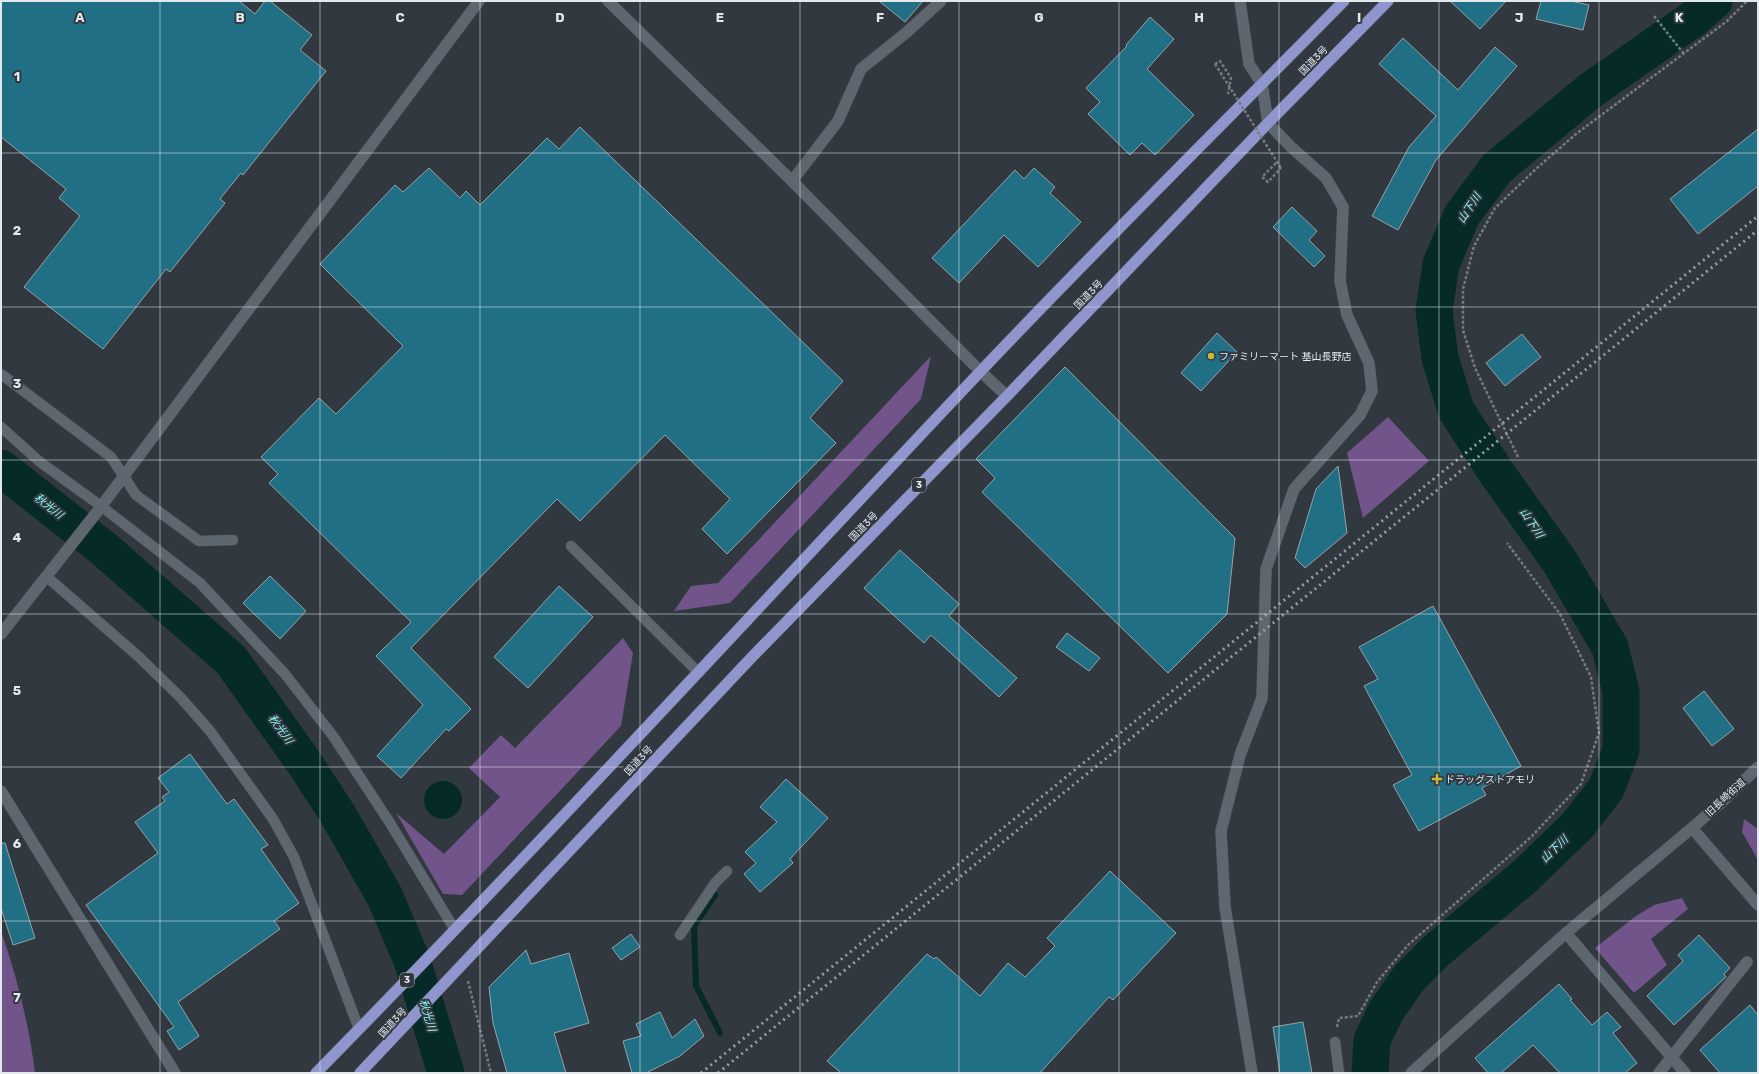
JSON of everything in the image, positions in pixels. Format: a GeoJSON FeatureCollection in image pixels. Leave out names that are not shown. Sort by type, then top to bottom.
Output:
{"type":"FeatureCollection","features":[{"type":"Feature","properties":{"kind":"highway","name":"国道3号"},"geometry":{"type":"LineString","coordinates":[[316,1073],[456,930],[699,673],[980,371],[1344,1]]}},
{"type":"Feature","properties":{"kind":"highway","name":"国道3号"},"geometry":{"type":"LineString","coordinates":[[360,1073],[752,657],[1007,396],[1268,123],[1388,1]]}},
{"type":"Feature","properties":{"kind":"street"},"geometry":{"type":"LineString","coordinates":[[1,634],[47,577],[124,476],[479,1]]}},
{"type":"Feature","properties":{"kind":"street"},"geometry":{"type":"LineString","coordinates":[[608,1],[792,181],[980,371],[1007,396]]}},
{"type":"Feature","properties":{"kind":"street"},"geometry":{"type":"LineString","coordinates":[[792,181],[838,121],[861,69],[879,53],[908,32],[941,1]]}},
{"type":"Feature","properties":{"kind":"street"},"geometry":{"type":"LineString","coordinates":[[1240,1],[1249,64],[1262,84],[1268,123],[1291,147],[1326,178],[1343,207],[1340,281],[1347,315],[1369,363],[1372,391],[1360,415],[1294,489],[1266,569],[1262,698],[1240,755],[1221,831],[1225,907],[1252,1073]]}},
{"type":"Feature","properties":{"kind":"street","name":"旧長崎街道"},"geometry":{"type":"LineString","coordinates":[[1411,1073],[1566,933],[1692,828],[1758,766]]}},
{"type":"Feature","properties":{"kind":"street"},"geometry":{"type":"LineString","coordinates":[[1,791],[175,1073]]}},
{"type":"Feature","properties":{"kind":"street"},"geometry":{"type":"LineString","coordinates":[[1692,828],[1758,905]]}},
{"type":"Feature","properties":{"kind":"street"},"geometry":{"type":"LineString","coordinates":[[1566,933],[1685,1073]]}},
{"type":"Feature","properties":{"kind":"street"},"geometry":{"type":"LineString","coordinates":[[1659,1073],[1747,962]]}},
{"type":"Feature","properties":{"kind":"lane"},"geometry":{"type":"LineString","coordinates":[[1,374],[110,457],[136,495],[199,541],[233,540]]}},
{"type":"Feature","properties":{"kind":"lane"},"geometry":{"type":"LineString","coordinates":[[1,427],[40,462],[99,509],[200,583],[285,674],[333,736],[390,823],[456,930]]}},
{"type":"Feature","properties":{"kind":"lane"},"geometry":{"type":"LineString","coordinates":[[571,546],[699,673]]}},
{"type":"Feature","properties":{"kind":"lane"},"geometry":{"type":"LineString","coordinates":[[47,577],[138,656],[181,698],[214,738],[274,820],[294,857],[363,1026]]}},
{"type":"Feature","properties":{"kind":"lane"},"geometry":{"type":"LineString","coordinates":[[680,935],[715,882],[728,871]]}},
{"type":"Feature","properties":{"kind":"lane"},"geometry":{"type":"LineString","coordinates":[[1335,1042],[1339,1073]]}},
{"type":"Feature","properties":{"kind":"path"},"geometry":{"type":"LineString","coordinates":[[1518,458],[1475,368],[1463,330],[1463,289],[1474,246],[1495,208],[1537,168],[1576,134],[1726,21],[1747,1]]}},
{"type":"Feature","properties":{"kind":"path"},"geometry":{"type":"LineString","coordinates":[[1654,16],[1684,54]]}},
{"type":"Feature","properties":{"kind":"path"},"geometry":{"type":"LineString","coordinates":[[1228,95],[1231,78],[1220,61],[1215,64],[1281,168],[1268,182],[1262,177],[1276,163]]}},
{"type":"Feature","properties":{"kind":"path"},"geometry":{"type":"LineString","coordinates":[[1335,1042],[1339,1018],[1358,1016],[1377,982],[1408,945],[1531,836],[1581,784],[1584,777],[1599,733],[1591,676],[1560,614],[1507,543]]}},
{"type":"Feature","properties":{"kind":"path"},"geometry":{"type":"LineString","coordinates":[[464,963],[491,1073]]}},
{"type":"Feature","properties":{"kind":"shaded area"},"geometry":{"type":"Polygon","coordinates":[[[931,356],[921,399],[730,603],[674,611],[691,586],[718,583],[931,356]]]}},
{"type":"Feature","properties":{"kind":"shaded area"},"geometry":{"type":"Polygon","coordinates":[[[1388,417],[1429,461],[1363,518],[1347,453],[1388,417]]]}},
{"type":"Feature","properties":{"kind":"shaded area"},"geometry":{"type":"Polygon","coordinates":[[[623,638],[633,653],[621,726],[462,895],[443,894],[396,813],[444,854],[500,797],[469,768],[501,735],[515,748],[623,638]]]}},
{"type":"Feature","properties":{"kind":"shaded area"},"geometry":{"type":"Polygon","coordinates":[[[439,781],[447,781],[457,786],[461,793],[461,807],[457,814],[447,819],[439,819],[429,814],[427,811],[424,804],[424,796],[429,786],[432,784],[439,781]]]}},
{"type":"Feature","properties":{"kind":"shaded area"},"geometry":{"type":"Polygon","coordinates":[[[1744,819],[1758,829],[1758,860],[1742,832],[1744,819]]]}},
{"type":"Feature","properties":{"kind":"shaded area"},"geometry":{"type":"Polygon","coordinates":[[[1682,898],[1688,909],[1651,939],[1667,965],[1634,993],[1595,948],[1636,916],[1654,905],[1682,898]]]}},
{"type":"Feature","properties":{"kind":"shaded area"},"geometry":{"type":"Polygon","coordinates":[[[1,931],[22,1001],[35,1073],[1,1073],[1,931]]]}},
{"type":"Feature","properties":{"kind":"building"},"geometry":{"type":"Polygon","coordinates":[[[1,1],[239,1],[255,14],[265,1],[270,1],[312,35],[300,50],[326,71],[243,175],[241,173],[220,199],[225,203],[170,272],[166,269],[103,349],[24,287],[80,216],[59,198],[66,189],[1,137],[1,1]]]}},
{"type":"Feature","properties":{"kind":"building"},"geometry":{"type":"Polygon","coordinates":[[[879,1],[923,1],[905,22],[879,1]]]}},
{"type":"Feature","properties":{"kind":"building"},"geometry":{"type":"Polygon","coordinates":[[[1450,1],[1506,1],[1480,29],[1450,1]]]}},
{"type":"Feature","properties":{"kind":"building"},"geometry":{"type":"Polygon","coordinates":[[[1541,1],[1571,1],[1589,5],[1583,30],[1536,19],[1541,1]]]}},
{"type":"Feature","properties":{"kind":"building"},"geometry":{"type":"Polygon","coordinates":[[[1150,17],[1174,39],[1147,69],[1194,115],[1155,155],[1142,143],[1130,155],[1088,114],[1100,102],[1086,88],[1127,46],[1126,45],[1150,17]]]}},
{"type":"Feature","properties":{"kind":"building"},"geometry":{"type":"Polygon","coordinates":[[[1403,38],[1458,90],[1495,47],[1517,66],[1436,160],[1398,230],[1372,216],[1409,147],[1436,116],[1379,64],[1403,38]]]}},
{"type":"Feature","properties":{"kind":"building"},"geometry":{"type":"Polygon","coordinates":[[[580,127],[843,381],[810,418],[836,443],[727,554],[702,529],[730,499],[665,435],[580,521],[557,499],[411,648],[471,709],[449,731],[446,729],[401,778],[377,756],[423,705],[376,656],[411,622],[269,483],[278,474],[261,457],[319,398],[336,414],[403,346],[320,264],[395,185],[403,192],[429,168],[460,198],[466,191],[480,205],[547,138],[559,149],[580,127]]]}},
{"type":"Feature","properties":{"kind":"building"},"geometry":{"type":"Polygon","coordinates":[[[1758,129],[1758,186],[1698,234],[1670,199],[1758,129]]]}},
{"type":"Feature","properties":{"kind":"building"},"geometry":{"type":"Polygon","coordinates":[[[1034,168],[1055,187],[1050,193],[1081,222],[1038,267],[1004,235],[959,283],[932,258],[1015,170],[1024,179],[1034,168]]]}},
{"type":"Feature","properties":{"kind":"building"},"geometry":{"type":"Polygon","coordinates":[[[1292,207],[1317,231],[1309,240],[1325,256],[1314,267],[1273,227],[1292,207]]]}},
{"type":"Feature","properties":{"kind":"building"},"geometry":{"type":"Polygon","coordinates":[[[1217,333],[1237,352],[1201,391],[1181,373],[1217,333]]]}},
{"type":"Feature","properties":{"kind":"building"},"geometry":{"type":"Polygon","coordinates":[[[1522,334],[1541,357],[1505,386],[1486,363],[1522,334]]]}},
{"type":"Feature","properties":{"kind":"building"},"geometry":{"type":"Polygon","coordinates":[[[1065,367],[1235,538],[1227,614],[1168,673],[982,492],[995,478],[976,459],[1065,367]]]}},
{"type":"Feature","properties":{"kind":"building"},"geometry":{"type":"Polygon","coordinates":[[[1338,466],[1347,533],[1305,568],[1295,558],[1316,489],[1338,466]]]}},
{"type":"Feature","properties":{"kind":"building"},"geometry":{"type":"Polygon","coordinates":[[[900,550],[959,604],[949,616],[1017,678],[999,697],[931,635],[924,643],[864,588],[900,550]]]}},
{"type":"Feature","properties":{"kind":"building"},"geometry":{"type":"Polygon","coordinates":[[[270,576],[306,611],[280,639],[243,603],[270,576]]]}},
{"type":"Feature","properties":{"kind":"building"},"geometry":{"type":"Polygon","coordinates":[[[559,586],[593,617],[528,688],[494,657],[559,586]]]}},
{"type":"Feature","properties":{"kind":"building"},"geometry":{"type":"Polygon","coordinates":[[[1433,606],[1521,766],[1482,788],[1486,795],[1419,831],[1393,785],[1412,775],[1364,686],[1378,679],[1359,647],[1433,606]]]}},
{"type":"Feature","properties":{"kind":"building"},"geometry":{"type":"Polygon","coordinates":[[[1067,633],[1100,658],[1089,671],[1056,647],[1067,633]]]}},
{"type":"Feature","properties":{"kind":"building"},"geometry":{"type":"Polygon","coordinates":[[[1704,691],[1734,729],[1712,746],[1683,708],[1704,691]]]}},
{"type":"Feature","properties":{"kind":"building"},"geometry":{"type":"Polygon","coordinates":[[[190,754],[227,804],[234,799],[268,845],[261,849],[299,903],[274,921],[280,929],[178,1002],[199,1036],[179,1050],[167,1031],[174,1027],[86,905],[158,853],[135,822],[165,801],[162,797],[169,792],[158,778],[190,754]]]}},
{"type":"Feature","properties":{"kind":"building"},"geometry":{"type":"Polygon","coordinates":[[[786,779],[828,818],[790,859],[793,863],[760,892],[744,874],[756,863],[745,852],[777,822],[760,807],[786,779]]]}},
{"type":"Feature","properties":{"kind":"building"},"geometry":{"type":"Polygon","coordinates":[[[1,843],[5,843],[35,938],[13,945],[1,908],[1,843]]]}},
{"type":"Feature","properties":{"kind":"building"},"geometry":{"type":"Polygon","coordinates":[[[1110,871],[1176,933],[1113,1000],[1109,997],[1040,1073],[841,1073],[827,1061],[927,954],[934,959],[936,957],[980,996],[1008,963],[1025,977],[1055,946],[1047,938],[1110,871]]]}},
{"type":"Feature","properties":{"kind":"building"},"geometry":{"type":"Polygon","coordinates":[[[631,934],[640,947],[621,960],[612,948],[631,934]]]}},
{"type":"Feature","properties":{"kind":"building"},"geometry":{"type":"Polygon","coordinates":[[[1699,935],[1730,968],[1724,974],[1726,977],[1674,1025],[1647,996],[1683,961],[1678,955],[1699,935]]]}},
{"type":"Feature","properties":{"kind":"building"},"geometry":{"type":"Polygon","coordinates":[[[526,950],[531,964],[569,953],[589,1023],[554,1033],[566,1073],[507,1073],[493,1023],[489,987],[526,950]]]}},
{"type":"Feature","properties":{"kind":"building"},"geometry":{"type":"Polygon","coordinates":[[[1559,984],[1572,999],[1570,1000],[1592,1025],[1607,1012],[1621,1027],[1613,1033],[1637,1063],[1625,1073],[1560,1073],[1533,1045],[1501,1073],[1488,1073],[1475,1058],[1559,984]]]}},
{"type":"Feature","properties":{"kind":"building"},"geometry":{"type":"Polygon","coordinates":[[[1750,1005],[1758,1015],[1758,1073],[1720,1073],[1700,1050],[1750,1005]]]}},
{"type":"Feature","properties":{"kind":"building"},"geometry":{"type":"Polygon","coordinates":[[[660,1012],[672,1038],[695,1019],[704,1036],[680,1056],[646,1073],[632,1073],[623,1041],[641,1036],[636,1024],[660,1012]]]}},
{"type":"Feature","properties":{"kind":"building"},"geometry":{"type":"Polygon","coordinates":[[[1303,1022],[1312,1073],[1280,1073],[1273,1027],[1303,1022]]]}},
{"type":"Feature","properties":{"kind":"waterway","name":"山下川"},"geometry":{"type":"LineString","coordinates":[[1370,1073],[1372,1040],[1386,1011],[1409,978],[1436,951],[1524,877],[1577,826],[1606,789],[1621,750],[1621,692],[1610,647],[1560,562],[1496,472],[1456,410],[1440,358],[1434,311],[1441,264],[1462,215],[1497,168],[1591,90],[1693,19],[1714,1]]}},
{"type":"Feature","properties":{"kind":"waterway","name":"秋光川"},"geometry":{"type":"LineString","coordinates":[[1,468],[104,549],[231,660],[303,761],[337,813],[384,895],[413,963],[446,1073]]}},
{"type":"Feature","properties":{"kind":"waterway"},"geometry":{"type":"LineString","coordinates":[[715,895],[694,926],[696,986],[720,1033]]}},
{"type":"Feature","properties":{"kind":"railway"},"geometry":{"type":"LineString","coordinates":[[701,1073],[1758,216]]}},
{"type":"Feature","properties":{"kind":"railway"},"geometry":{"type":"LineString","coordinates":[[718,1073],[1758,230]]}},
{"type":"Feature","properties":{"kind":"place","name":"ファミリーマート 基山長野店"},"geometry":{"type":"Point","coordinates":[1211,356]}},
{"type":"Feature","properties":{"kind":"place","name":"ドラッグストアモリ"},"geometry":{"type":"Point","coordinates":[1437,779]}}]}
